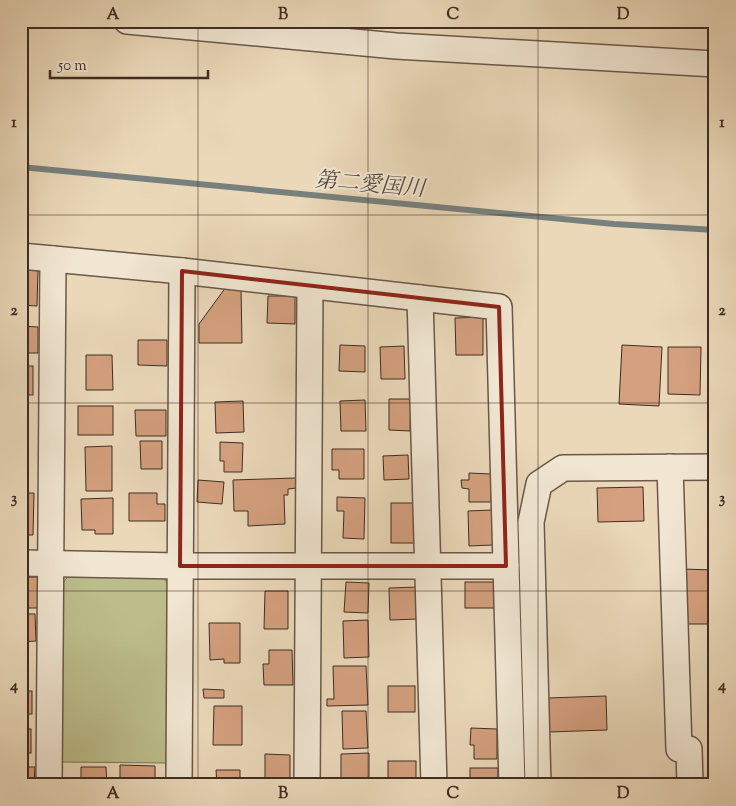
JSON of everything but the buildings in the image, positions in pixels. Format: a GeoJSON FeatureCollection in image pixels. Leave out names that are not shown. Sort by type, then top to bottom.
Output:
{"type":"FeatureCollection","features":[{"type":"Feature","properties":{"kind":"street"},"geometry":{"type":"LineString","coordinates":[[127,21],[396,46],[715,64]]}},
{"type":"Feature","properties":{"kind":"street"},"geometry":{"type":"LineString","coordinates":[[21,256],[182,270],[499,307],[512,785]]}},
{"type":"Feature","properties":{"kind":"street"},"geometry":{"type":"LineString","coordinates":[[49,785],[53,260]]}},
{"type":"Feature","properties":{"kind":"street"},"geometry":{"type":"LineString","coordinates":[[179,785],[182,270]]}},
{"type":"Feature","properties":{"kind":"street"},"geometry":{"type":"LineString","coordinates":[[307,785],[310,286]]}},
{"type":"Feature","properties":{"kind":"street"},"geometry":{"type":"LineString","coordinates":[[420,298],[434,785]]}},
{"type":"Feature","properties":{"kind":"street"},"geometry":{"type":"LineString","coordinates":[[670,467],[679,749],[690,749],[690,785]]}},
{"type":"Feature","properties":{"kind":"street"},"geometry":{"type":"LineString","coordinates":[[538,785],[531,522],[539,484],[563,468],[715,467]]}},
{"type":"Feature","properties":{"kind":"street"},"geometry":{"type":"LineString","coordinates":[[21,563],[180,566],[506,566]]}},
{"type":"Feature","properties":{"kind":"highlighted area"},"geometry":{"type":"Polygon","coordinates":[[[182,271],[499,307],[506,566],[180,566],[182,271]]]}},
{"type":"Feature","properties":{"kind":"green space"},"geometry":{"type":"Polygon","coordinates":[[[71,572],[161,575],[169,585],[167,763],[62,762],[63,583],[71,572]]]}},
{"type":"Feature","properties":{"kind":"waterway","name":"第二愛国川"},"geometry":{"type":"LineString","coordinates":[[21,167],[614,224],[715,230]]}}]}
